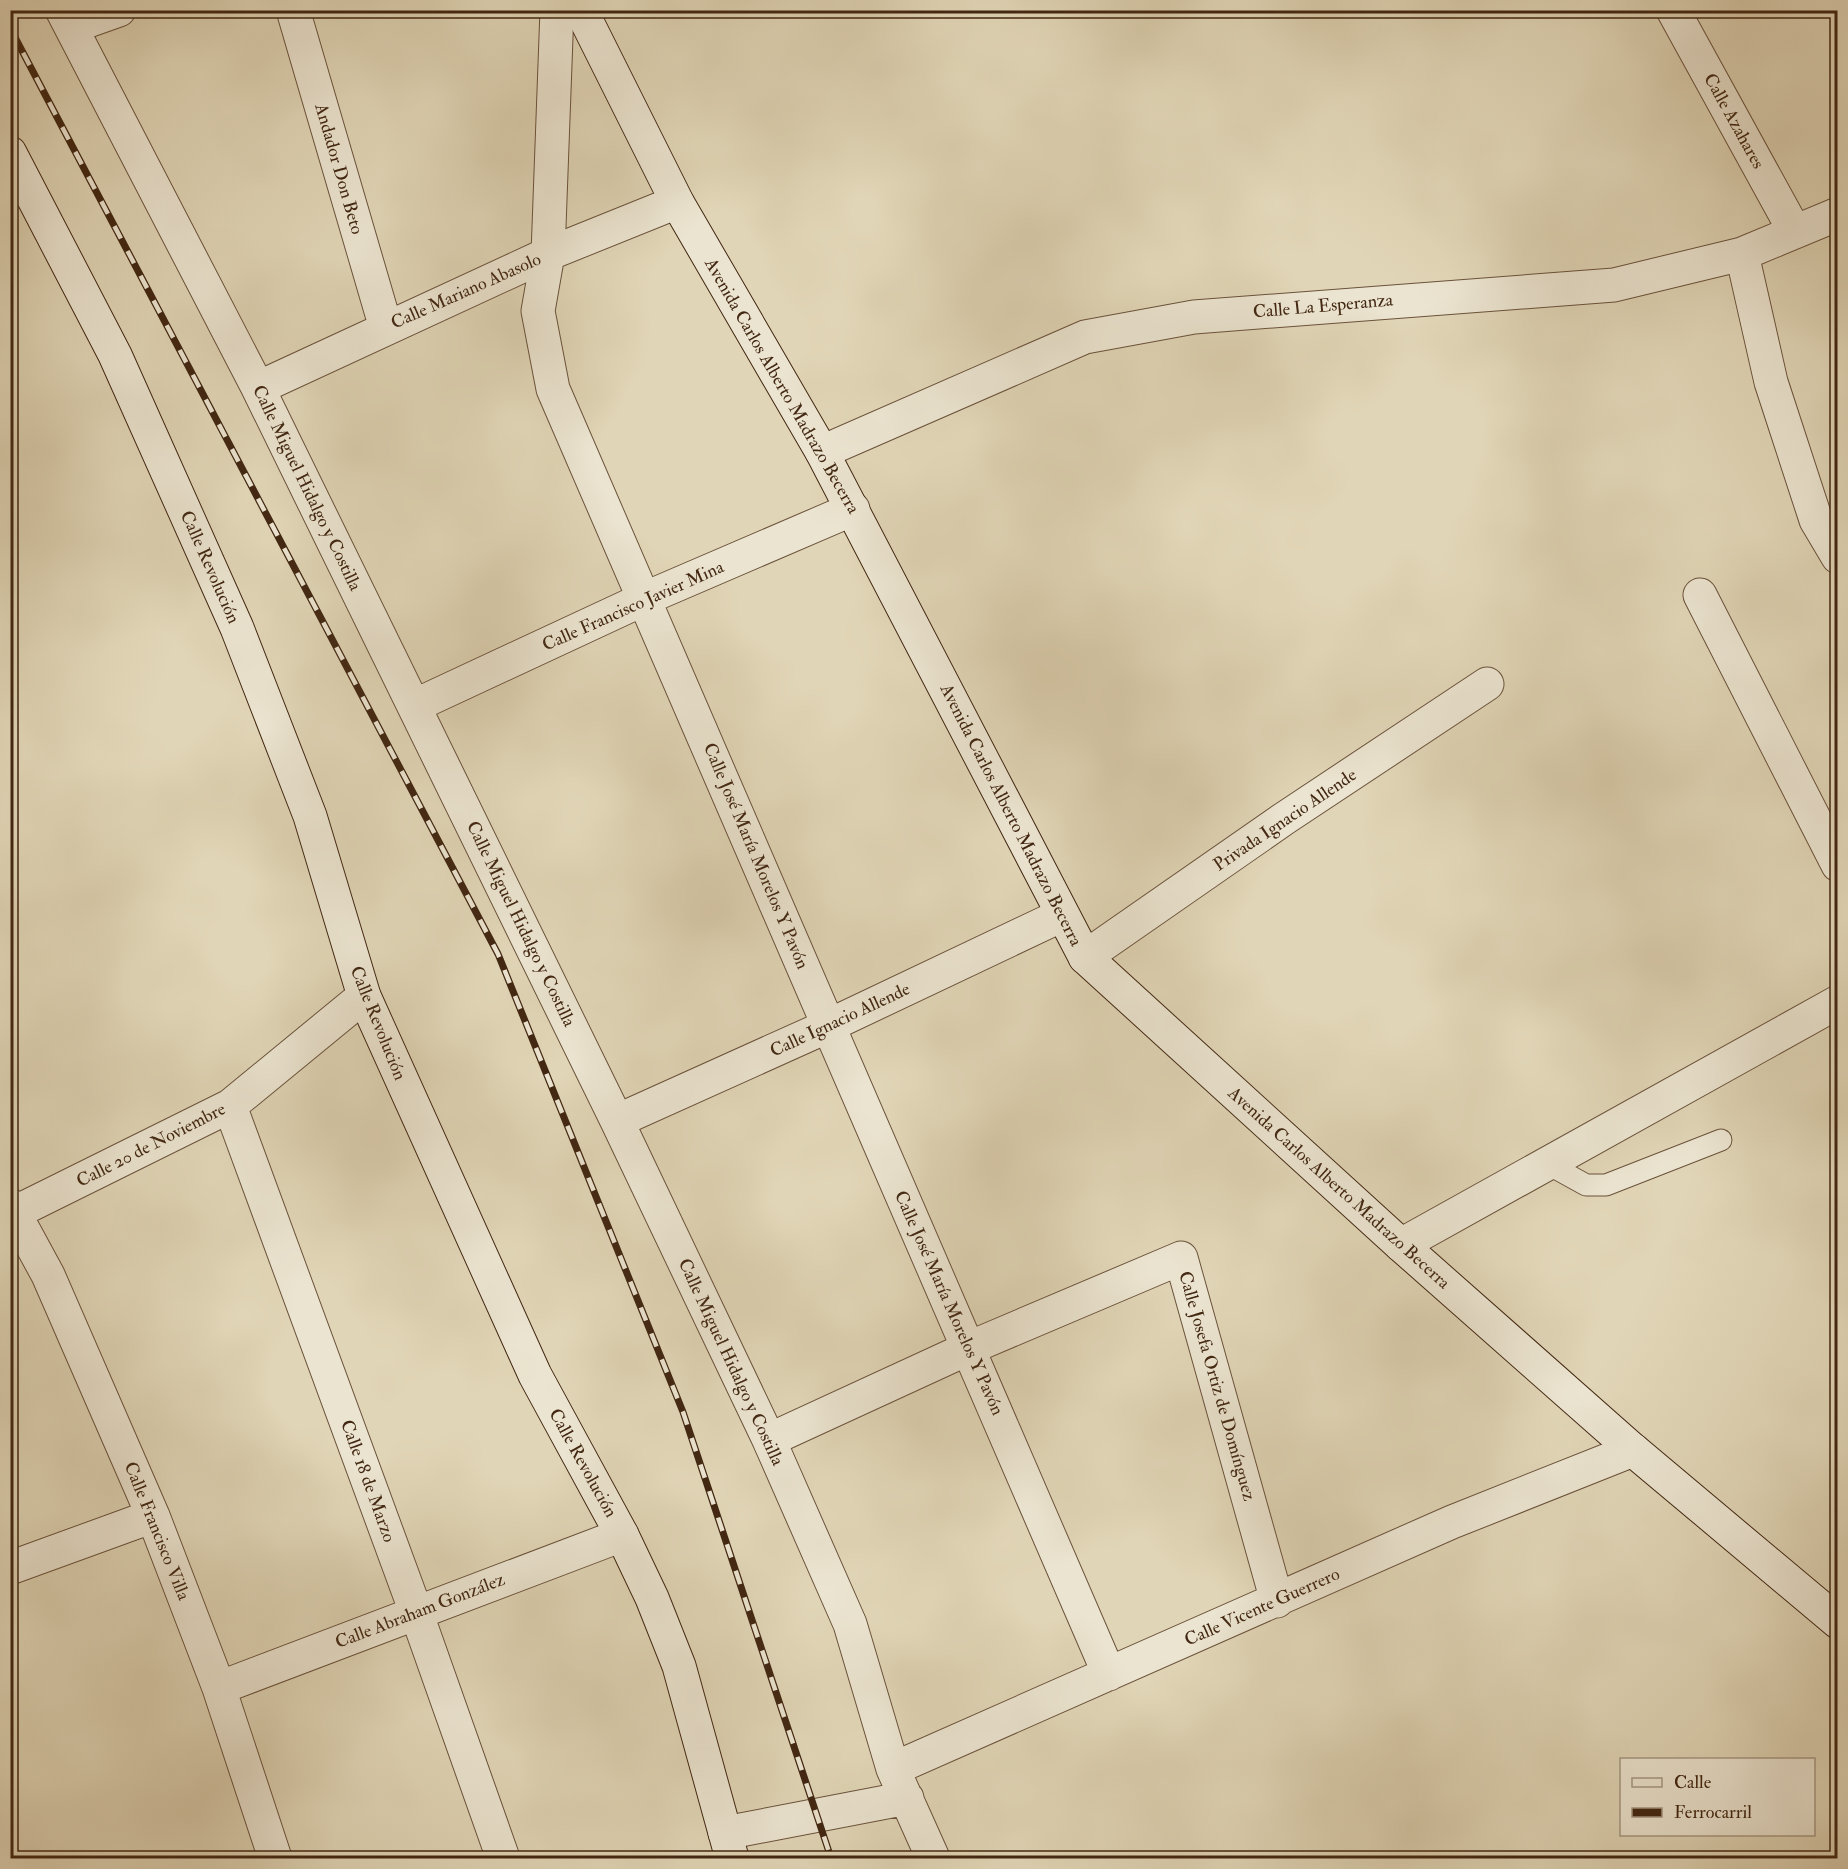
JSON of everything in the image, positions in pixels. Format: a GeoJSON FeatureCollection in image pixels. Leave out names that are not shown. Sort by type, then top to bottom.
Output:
{"type":"FeatureCollection","features":[{"type":"Feature","properties":{"kind":"street"},"geometry":{"type":"LineString","coordinates":[[67,19],[119,10]]}},
{"type":"Feature","properties":{"kind":"street","name":"Andador Don Beto"},"geometry":{"type":"LineString","coordinates":[[293,10],[386,327]]}},
{"type":"Feature","properties":{"kind":"street","name":"Calle José María Morelos Y Pavón"},"geometry":{"type":"LineString","coordinates":[[557,10],[548,254],[538,311],[554,389],[1109,1674]]}},
{"type":"Feature","properties":{"kind":"street","name":"Avenida Carlos Alberto Madrazo Becerra"},"geometry":{"type":"LineString","coordinates":[[581,10],[677,202],[853,509],[1085,957],[1401,1245],[1633,1450],[1838,1622]]}},
{"type":"Feature","properties":{"kind":"street","name":"Calle Azahares"},"geometry":{"type":"LineString","coordinates":[[1673,10],[1795,232]]}},
{"type":"Feature","properties":{"kind":"street","name":"Calle Miguel Hidalgo y Costilla"},"geometry":{"type":"LineString","coordinates":[[67,19],[258,388],[617,1121],[769,1440],[850,1624],[876,1703],[893,1769],[933,1858]]}},
{"type":"Feature","properties":{"kind":"street","name":"Calle Revolución"},"geometry":{"type":"LineString","coordinates":[[10,153],[115,356],[237,628],[310,816],[364,996],[535,1375],[622,1535],[679,1666],[729,1846]]}},
{"type":"Feature","properties":{"kind":"street","name":"Calle Mariano Abasolo"},"geometry":{"type":"LineString","coordinates":[[258,388],[548,254],[677,202]]}},
{"type":"Feature","properties":{"kind":"street","name":"Calle La Esperanza"},"geometry":{"type":"LineString","coordinates":[[822,452],[1085,337],[1194,317],[1614,285],[1742,254],[1838,214]]}},
{"type":"Feature","properties":{"kind":"street"},"geometry":{"type":"LineString","coordinates":[[1742,254],[1771,382],[1816,520],[1838,557]]}},
{"type":"Feature","properties":{"kind":"street","name":"Calle Francisco Javier Mina"},"geometry":{"type":"LineString","coordinates":[[414,706],[646,598],[853,509]]}},
{"type":"Feature","properties":{"kind":"street"},"geometry":{"type":"LineString","coordinates":[[1700,595],[1838,865]]}},
{"type":"Feature","properties":{"kind":"street","name":"Privada Ignacio Allende"},"geometry":{"type":"LineString","coordinates":[[1085,957],[1285,818],[1487,684]]}},
{"type":"Feature","properties":{"kind":"street","name":"Calle Ignacio Allende"},"geometry":{"type":"LineString","coordinates":[[617,1121],[828,1026],[1062,915]]}},
{"type":"Feature","properties":{"kind":"street","name":"Calle 20 de Noviembre"},"geometry":{"type":"LineString","coordinates":[[12,1211],[230,1106],[364,996]]}},
{"type":"Feature","properties":{"kind":"street"},"geometry":{"type":"LineString","coordinates":[[1401,1245],[1838,1002]]}},
{"type":"Feature","properties":{"kind":"street","name":"Calle 18 de Marzo"},"geometry":{"type":"LineString","coordinates":[[230,1106],[416,1612],[503,1858]]}},
{"type":"Feature","properties":{"kind":"street","name":"Calle Francisco Villa"},"geometry":{"type":"LineString","coordinates":[[12,1211],[48,1275],[153,1516],[219,1688],[275,1858]]}},
{"type":"Feature","properties":{"kind":"street","name":"Calle Josefa Ortiz de Domínguez"},"geometry":{"type":"LineString","coordinates":[[769,1440],[969,1348],[1181,1258],[1277,1601]]}},
{"type":"Feature","properties":{"kind":"street","name":"Calle Vicente Guerrero"},"geometry":{"type":"LineString","coordinates":[[893,1769],[1452,1522],[1633,1450]]}},
{"type":"Feature","properties":{"kind":"street"},"geometry":{"type":"LineString","coordinates":[[10,1568],[153,1516]]}},
{"type":"Feature","properties":{"kind":"street","name":"Calle Abraham González"},"geometry":{"type":"LineString","coordinates":[[219,1688],[622,1535]]}},
{"type":"Feature","properties":{"kind":"street"},"geometry":{"type":"LineString","coordinates":[[729,1846],[907,1798]]}},
{"type":"Feature","properties":{"kind":"lane"},"geometry":{"type":"LineString","coordinates":[[1548,1164],[1586,1185],[1606,1185],[1721,1140]]}},
{"type":"Feature","properties":{"kind":"railway"},"geometry":{"type":"LineString","coordinates":[[10,28],[498,954],[683,1412],[831,1858]]}}]}
